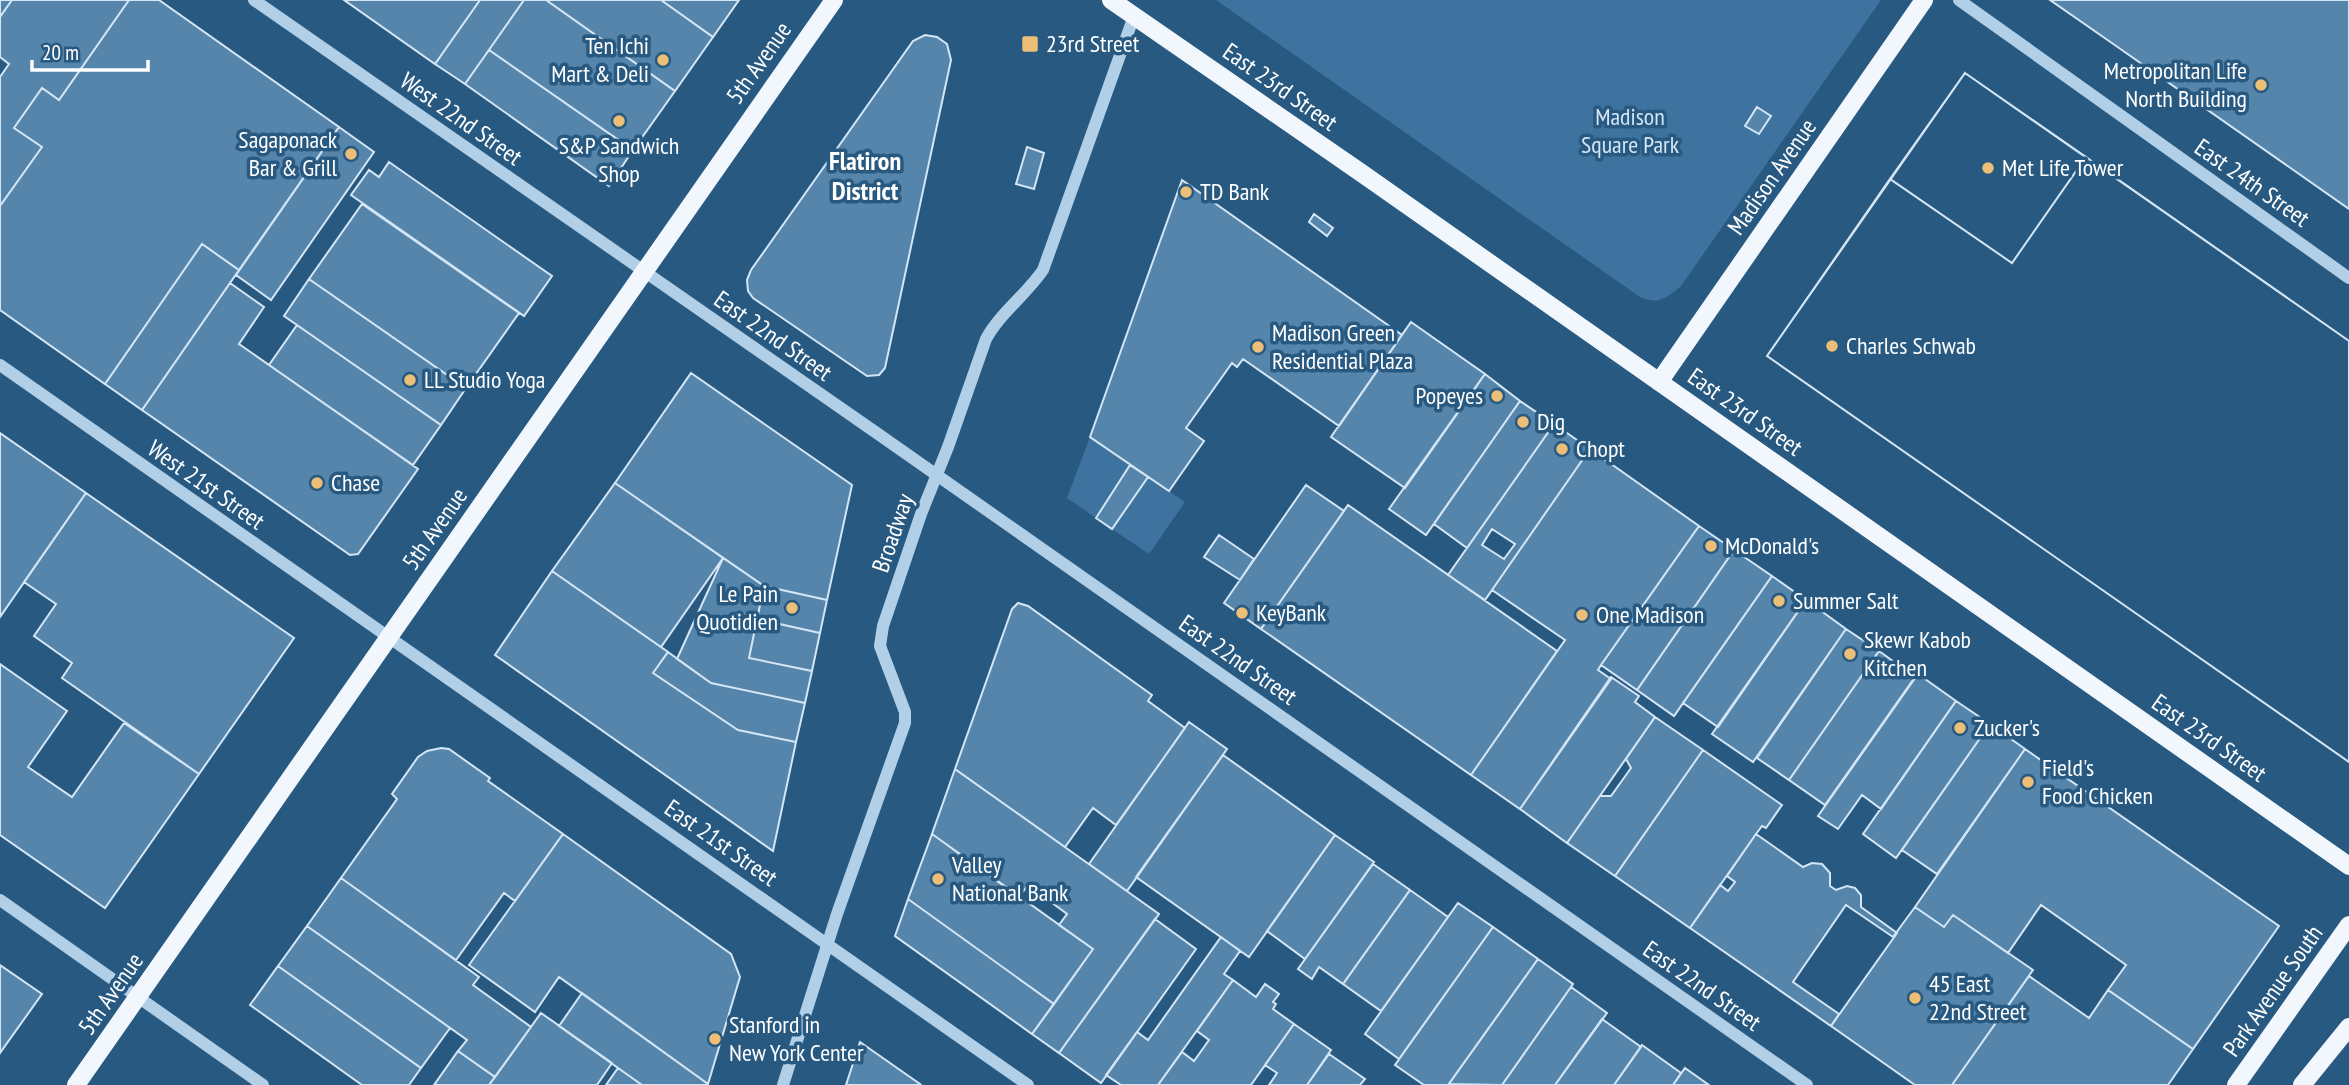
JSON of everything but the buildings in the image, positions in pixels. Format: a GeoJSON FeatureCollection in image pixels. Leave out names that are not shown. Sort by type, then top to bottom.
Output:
{"type":"FeatureCollection","features":[{"type":"Feature","properties":{"kind":"main road","name":"5th Avenue"},"geometry":{"type":"LineString","coordinates":[[76,1085],[834,0]]}},
{"type":"Feature","properties":{"kind":"main road","name":"East 23rd Street"},"geometry":{"type":"LineString","coordinates":[[1111,0],[1137,8],[1660,382],[2349,866]]}},
{"type":"Feature","properties":{"kind":"main road","name":"Madison Avenue"},"geometry":{"type":"LineString","coordinates":[[1660,382],[1924,0]]}},
{"type":"Feature","properties":{"kind":"main road","name":"Park Avenue South"},"geometry":{"type":"LineString","coordinates":[[2236,1085],[2349,925]]}},
{"type":"Feature","properties":{"kind":"main road"},"geometry":{"type":"LineString","coordinates":[[2302,1085],[2349,1027]]}},
{"type":"Feature","properties":{"kind":"street","name":"West 22nd Street"},"geometry":{"type":"LineString","coordinates":[[254,0],[644,272]]}},
{"type":"Feature","properties":{"kind":"street","name":"East 24th Street"},"geometry":{"type":"LineString","coordinates":[[1959,0],[2349,278]]}},
{"type":"Feature","properties":{"kind":"street","name":"Broadway"},"geometry":{"type":"LineString","coordinates":[[783,1085],[828,944],[905,723],[905,712],[880,646],[891,601],[986,339],[1043,270],[1137,8]]}},
{"type":"Feature","properties":{"kind":"street","name":"East 22nd Street"},"geometry":{"type":"LineString","coordinates":[[644,272],[1807,1085]]}},
{"type":"Feature","properties":{"kind":"street","name":"West 21st Street"},"geometry":{"type":"LineString","coordinates":[[0,365],[389,637]]}},
{"type":"Feature","properties":{"kind":"street","name":"East 21st Street"},"geometry":{"type":"LineString","coordinates":[[389,637],[1028,1085]]}},
{"type":"Feature","properties":{"kind":"street"},"geometry":{"type":"LineString","coordinates":[[0,900],[263,1085]]}},
{"type":"Feature","properties":{"kind":"green space","name":"Madison Square Park"},"geometry":{"type":"Polygon","coordinates":[[[1216,0],[1881,0],[1681,286],[1667,297],[1652,300],[1640,297],[1216,0]]]}},
{"type":"Feature","properties":{"kind":"green space"},"geometry":{"type":"Polygon","coordinates":[[[1090,437],[1130,465],[1096,518],[1067,498],[1090,437]]]}},
{"type":"Feature","properties":{"kind":"green space"},"geometry":{"type":"Polygon","coordinates":[[[1148,477],[1185,502],[1149,554],[1112,529],[1148,477]]]}},
{"type":"Feature","properties":{"kind":"place","name":"23rd Street"},"geometry":{"type":"Point","coordinates":[1030,44]}},
{"type":"Feature","properties":{"kind":"place","name":"Ten Ichi Mart & Deli"},"geometry":{"type":"Point","coordinates":[663,60]}},
{"type":"Feature","properties":{"kind":"place","name":"Metropolitan Life North Building"},"geometry":{"type":"Point","coordinates":[2261,85]}},
{"type":"Feature","properties":{"kind":"place","name":"S&P Sandwich Shop"},"geometry":{"type":"Point","coordinates":[619,121]}},
{"type":"Feature","properties":{"kind":"place","name":"Sagaponack Bar & Grill"},"geometry":{"type":"Point","coordinates":[351,154]}},
{"type":"Feature","properties":{"kind":"place","name":"Met Life Tower"},"geometry":{"type":"Point","coordinates":[1988,168]}},
{"type":"Feature","properties":{"kind":"place","name":"TD Bank"},"geometry":{"type":"Point","coordinates":[1186,192]}},
{"type":"Feature","properties":{"kind":"place","name":"Charles Schwab"},"geometry":{"type":"Point","coordinates":[1832,346]}},
{"type":"Feature","properties":{"kind":"place","name":"Madison Green Residential Plaza"},"geometry":{"type":"Point","coordinates":[1258,347]}},
{"type":"Feature","properties":{"kind":"place","name":"LL Studio Yoga"},"geometry":{"type":"Point","coordinates":[410,380]}},
{"type":"Feature","properties":{"kind":"place","name":"Popeyes"},"geometry":{"type":"Point","coordinates":[1497,396]}},
{"type":"Feature","properties":{"kind":"place","name":"Dig"},"geometry":{"type":"Point","coordinates":[1523,422]}},
{"type":"Feature","properties":{"kind":"place","name":"Chopt"},"geometry":{"type":"Point","coordinates":[1562,449]}},
{"type":"Feature","properties":{"kind":"place","name":"Chase"},"geometry":{"type":"Point","coordinates":[317,483]}},
{"type":"Feature","properties":{"kind":"place","name":"McDonald's"},"geometry":{"type":"Point","coordinates":[1711,546]}},
{"type":"Feature","properties":{"kind":"place","name":"Summer Salt"},"geometry":{"type":"Point","coordinates":[1779,601]}},
{"type":"Feature","properties":{"kind":"place","name":"Le Pain Quotidien"},"geometry":{"type":"Point","coordinates":[792,608]}},
{"type":"Feature","properties":{"kind":"place","name":"KeyBank"},"geometry":{"type":"Point","coordinates":[1242,613]}},
{"type":"Feature","properties":{"kind":"place","name":"One Madison"},"geometry":{"type":"Point","coordinates":[1582,615]}},
{"type":"Feature","properties":{"kind":"place","name":"Skewr Kabob Kitchen"},"geometry":{"type":"Point","coordinates":[1850,654]}},
{"type":"Feature","properties":{"kind":"place","name":"Zucker's"},"geometry":{"type":"Point","coordinates":[1960,728]}},
{"type":"Feature","properties":{"kind":"place","name":"Field's Food Chicken"},"geometry":{"type":"Point","coordinates":[2028,782]}},
{"type":"Feature","properties":{"kind":"place","name":"Valley National Bank"},"geometry":{"type":"Point","coordinates":[938,879]}},
{"type":"Feature","properties":{"kind":"place","name":"45 East 22nd Street"},"geometry":{"type":"Point","coordinates":[1915,998]}},
{"type":"Feature","properties":{"kind":"place","name":"Stanford in New York Center"},"geometry":{"type":"Point","coordinates":[715,1039]}},
{"type":"Feature","properties":{"kind":"district","name":"Flatiron District"},"geometry":{"type":"Point","coordinates":[865,176]}}]}
